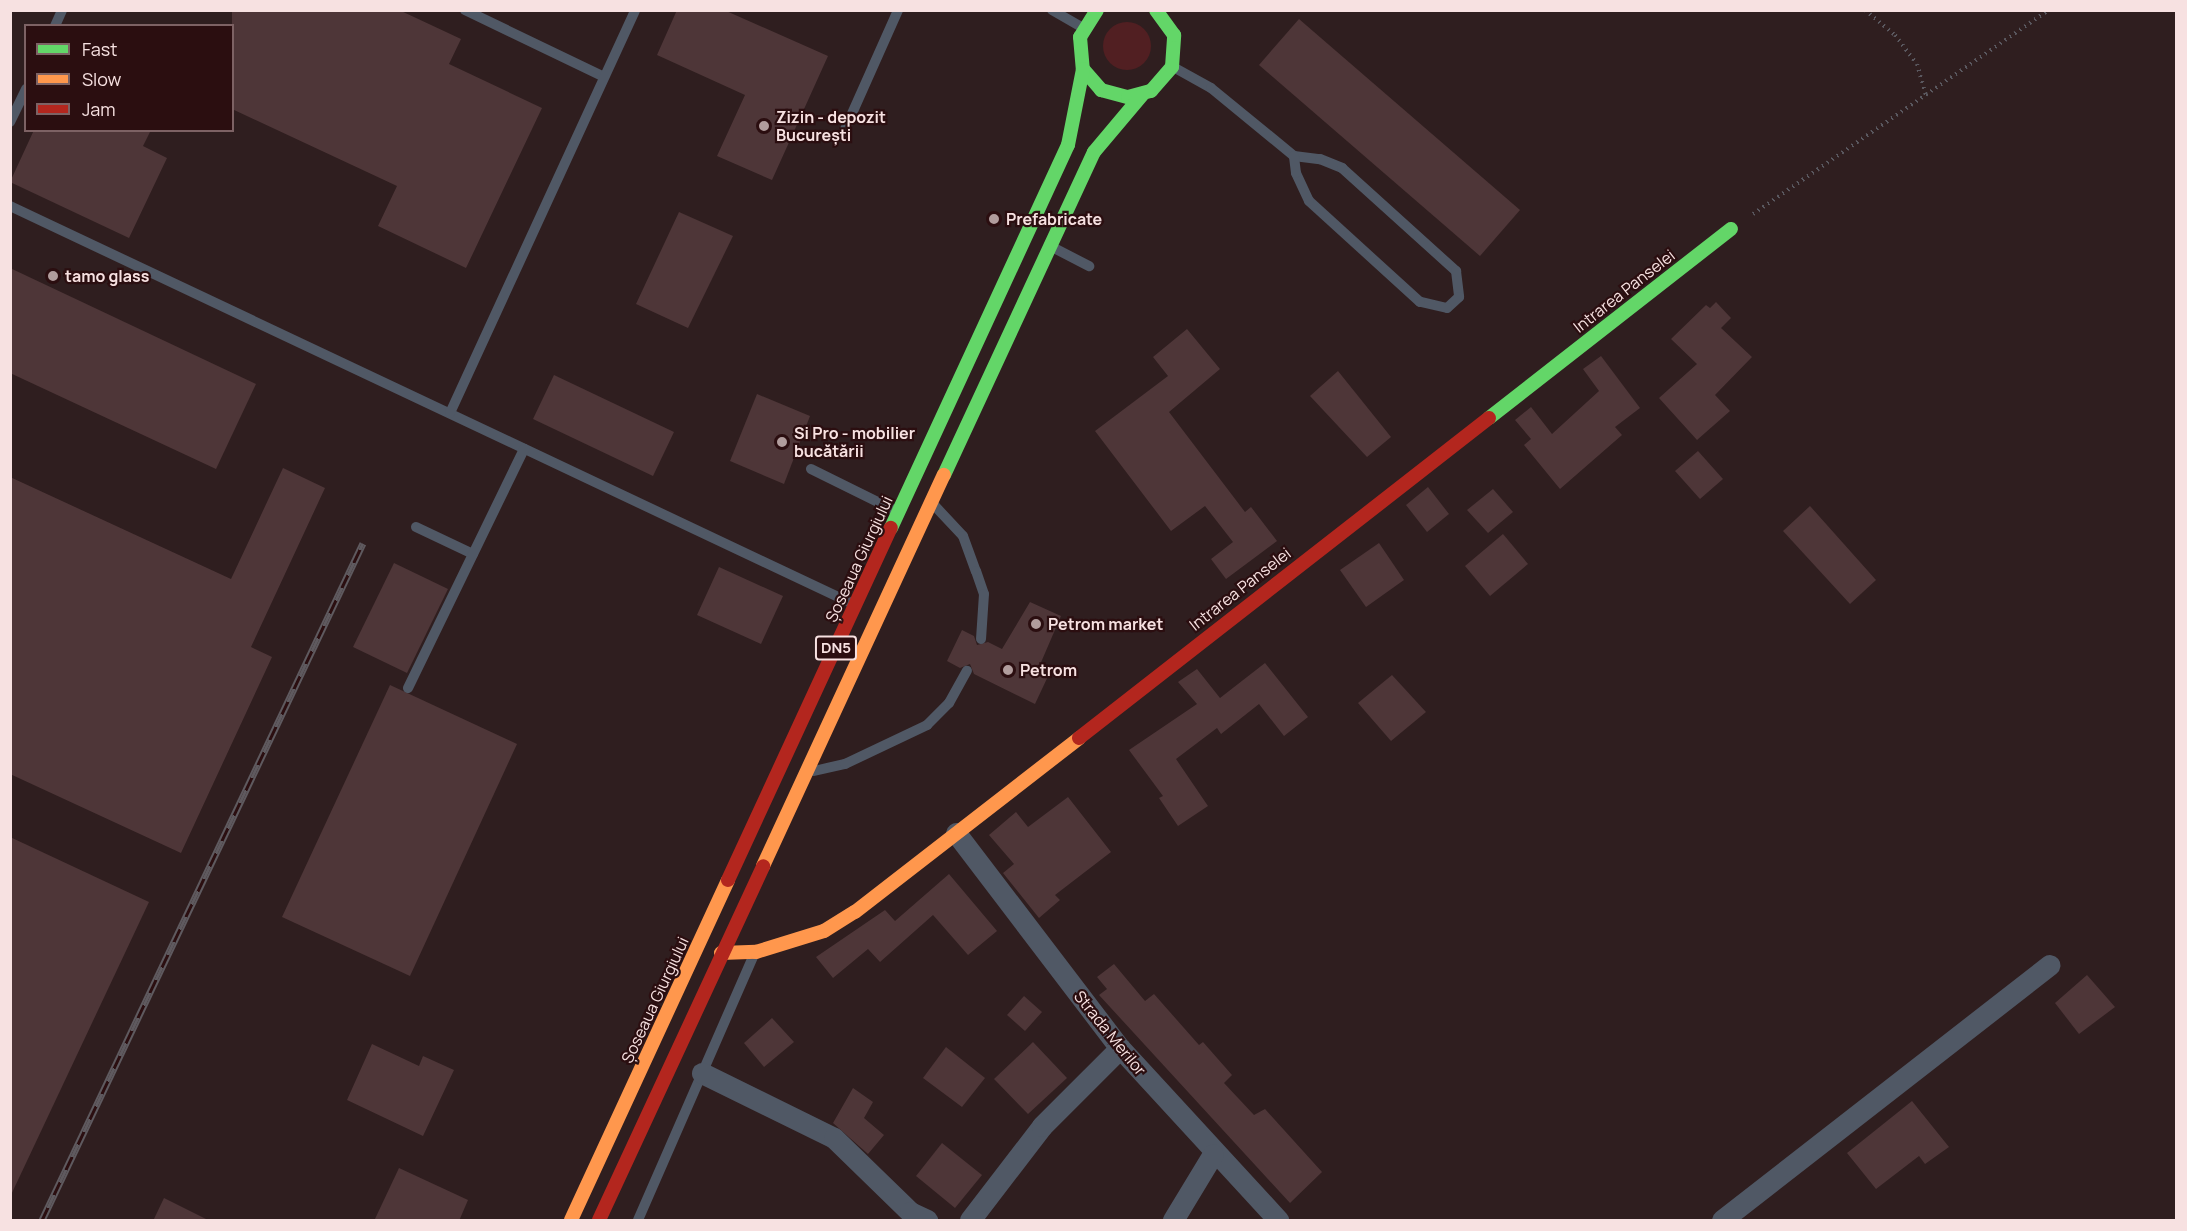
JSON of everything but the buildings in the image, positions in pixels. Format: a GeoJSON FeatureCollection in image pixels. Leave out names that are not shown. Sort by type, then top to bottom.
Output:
{"type":"FeatureCollection","features":[{"type":"Feature","properties":{"kind":"main road"},"geometry":{"type":"LineString","coordinates":[[1083,28],[1097,10]]}},
{"type":"Feature","properties":{"kind":"main road"},"geometry":{"type":"LineString","coordinates":[[1156,10],[1170,26],[1176,44],[1172,67]]}},
{"type":"Feature","properties":{"kind":"main road"},"geometry":{"type":"LineString","coordinates":[[1170,26],[1173,10]]}},
{"type":"Feature","properties":{"kind":"main road","name":"Șoseaua Giurgiului"},"geometry":{"type":"LineString","coordinates":[[571,1221],[1068,145],[1083,69],[1078,48],[1083,28]]}},
{"type":"Feature","properties":{"kind":"main road","name":"DN5"},"geometry":{"type":"LineString","coordinates":[[599,1221],[721,953],[1094,152],[1142,95],[1159,85],[1172,67]]}},
{"type":"Feature","properties":{"kind":"main road"},"geometry":{"type":"LineString","coordinates":[[1083,69],[1108,93],[1142,95]]}},
{"type":"Feature","properties":{"kind":"main road","name":"Intrarea Panselei"},"geometry":{"type":"LineString","coordinates":[[721,953],[756,952],[825,931],[956,833],[1731,229]]}},
{"type":"Feature","properties":{"kind":"street","name":"Strada Merilor"},"geometry":{"type":"LineString","coordinates":[[956,833],[1120,1048],[1213,1154],[1278,1221]]}},
{"type":"Feature","properties":{"kind":"street"},"geometry":{"type":"LineString","coordinates":[[1722,1221],[2049,965]]}},
{"type":"Feature","properties":{"kind":"street"},"geometry":{"type":"LineString","coordinates":[[970,1221],[1042,1126],[1120,1048]]}},
{"type":"Feature","properties":{"kind":"street"},"geometry":{"type":"LineString","coordinates":[[702,1073],[834,1138],[910,1212],[927,1221]]}},
{"type":"Feature","properties":{"kind":"street"},"geometry":{"type":"LineString","coordinates":[[1173,1221],[1213,1154]]}},
{"type":"Feature","properties":{"kind":"lane"},"geometry":{"type":"LineString","coordinates":[[56,24],[62,10]]}},
{"type":"Feature","properties":{"kind":"lane"},"geometry":{"type":"LineString","coordinates":[[465,10],[604,77]]}},
{"type":"Feature","properties":{"kind":"lane"},"geometry":{"type":"LineString","coordinates":[[450,413],[635,10]]}},
{"type":"Feature","properties":{"kind":"lane"},"geometry":{"type":"LineString","coordinates":[[842,136],[898,10]]}},
{"type":"Feature","properties":{"kind":"lane"},"geometry":{"type":"LineString","coordinates":[[1052,10],[1083,28]]}},
{"type":"Feature","properties":{"kind":"lane"},"geometry":{"type":"LineString","coordinates":[[1172,67],[1211,88],[1294,156],[1320,159],[1342,168],[1456,271],[1459,297],[1447,308],[1420,302],[1310,201],[1296,173],[1294,156]]}},
{"type":"Feature","properties":{"kind":"lane"},"geometry":{"type":"LineString","coordinates":[[10,122],[24,93]]}},
{"type":"Feature","properties":{"kind":"lane"},"geometry":{"type":"LineString","coordinates":[[10,206],[856,605]]}},
{"type":"Feature","properties":{"kind":"lane"},"geometry":{"type":"LineString","coordinates":[[1049,246],[1089,266]]}},
{"type":"Feature","properties":{"kind":"lane"},"geometry":{"type":"LineString","coordinates":[[408,688],[524,448]]}},
{"type":"Feature","properties":{"kind":"lane"},"geometry":{"type":"LineString","coordinates":[[811,469],[898,512]]}},
{"type":"Feature","properties":{"kind":"lane"},"geometry":{"type":"LineString","coordinates":[[930,502],[963,537],[976,571],[984,594],[981,639]]}},
{"type":"Feature","properties":{"kind":"lane"},"geometry":{"type":"LineString","coordinates":[[416,527],[472,554]]}},
{"type":"Feature","properties":{"kind":"lane"},"geometry":{"type":"LineString","coordinates":[[805,772],[845,764],[927,725],[949,703],[967,671]]}},
{"type":"Feature","properties":{"kind":"lane"},"geometry":{"type":"LineString","coordinates":[[638,1221],[756,952]]}},
{"type":"Feature","properties":{"kind":"path"},"geometry":{"type":"LineString","coordinates":[[1865,10],[1895,35],[1917,64],[1926,95]]}},
{"type":"Feature","properties":{"kind":"path"},"geometry":{"type":"LineString","coordinates":[[1731,229],[2049,10]]}},
{"type":"Feature","properties":{"kind":"shaded area"},"geometry":{"type":"Polygon","coordinates":[[[1127,22],[1144,29],[1151,46],[1144,63],[1127,70],[1110,63],[1103,46],[1110,29],[1127,22]]]}},
{"type":"Feature","properties":{"kind":"railway"},"geometry":{"type":"LineString","coordinates":[[42,1220],[363,543]]}},
{"type":"Feature","properties":{"kind":"traffic: fast"},"geometry":{"type":"LineString","coordinates":[[1097,10],[1080,37],[1083,69],[1101,90],[1128,97],[1151,91],[1172,67],[1174,35],[1156,10]]}},
{"type":"Feature","properties":{"kind":"traffic: fast"},"geometry":{"type":"LineString","coordinates":[[891,528],[1068,145],[1083,69]]}},
{"type":"Feature","properties":{"kind":"traffic: fast"},"geometry":{"type":"LineString","coordinates":[[944,475],[1094,152],[1142,95]]}},
{"type":"Feature","properties":{"kind":"traffic: fast"},"geometry":{"type":"LineString","coordinates":[[1489,418],[1731,229]]}},
{"type":"Feature","properties":{"kind":"traffic: slow"},"geometry":{"type":"LineString","coordinates":[[763,866],[944,475]]}},
{"type":"Feature","properties":{"kind":"traffic: slow"},"geometry":{"type":"LineString","coordinates":[[721,953],[756,952],[824,931],[855,912],[1079,738]]}},
{"type":"Feature","properties":{"kind":"traffic: slow"},"geometry":{"type":"LineString","coordinates":[[571,1220],[728,880]]}},
{"type":"Feature","properties":{"kind":"traffic: jam"},"geometry":{"type":"LineString","coordinates":[[1079,738],[1489,418]]}},
{"type":"Feature","properties":{"kind":"traffic: jam"},"geometry":{"type":"LineString","coordinates":[[728,880],[891,528]]}},
{"type":"Feature","properties":{"kind":"traffic: jam"},"geometry":{"type":"LineString","coordinates":[[599,1220],[763,866]]}},
{"type":"Feature","properties":{"kind":"place","name":"Zizin - depozit București"},"geometry":{"type":"Point","coordinates":[764,126]}},
{"type":"Feature","properties":{"kind":"place","name":"Prefabricate"},"geometry":{"type":"Point","coordinates":[994,219]}},
{"type":"Feature","properties":{"kind":"place","name":"tamo glass"},"geometry":{"type":"Point","coordinates":[53,276]}},
{"type":"Feature","properties":{"kind":"place","name":"Si Pro - mobilier bucătării"},"geometry":{"type":"Point","coordinates":[782,442]}},
{"type":"Feature","properties":{"kind":"place","name":"Petrom market"},"geometry":{"type":"Point","coordinates":[1036,624]}},
{"type":"Feature","properties":{"kind":"place","name":"Petrom"},"geometry":{"type":"Point","coordinates":[1008,670]}}]}
